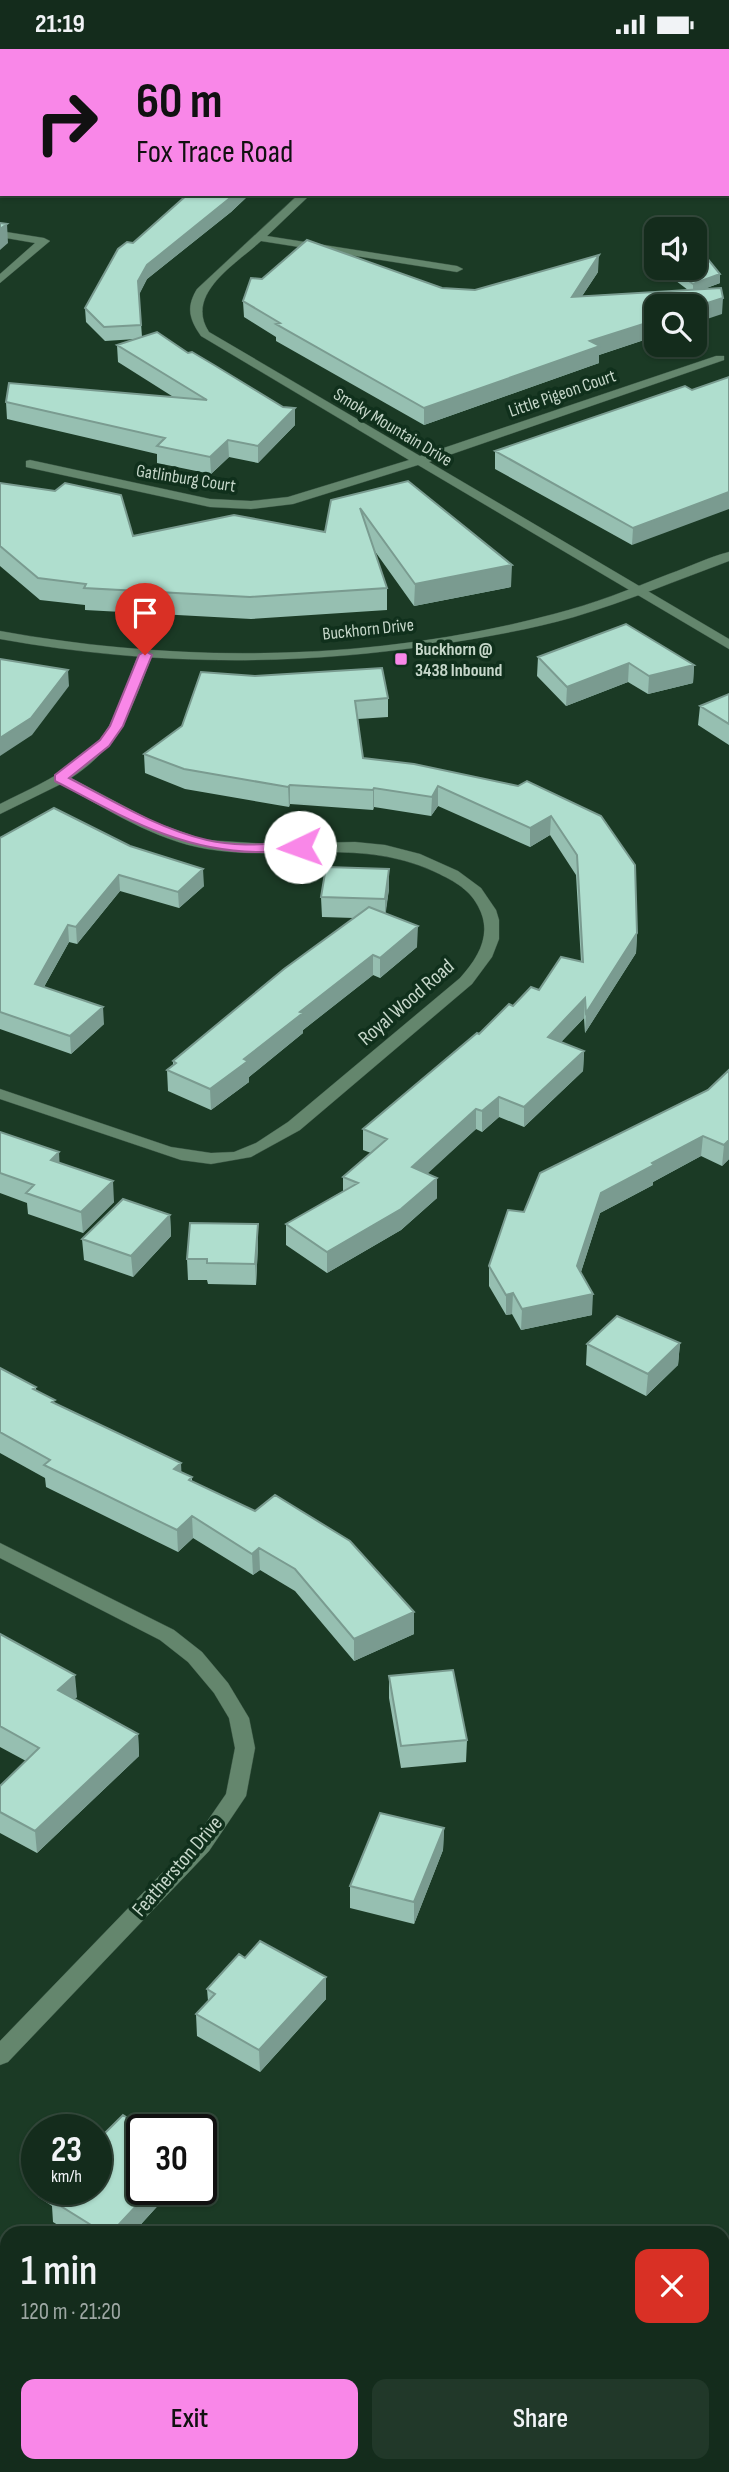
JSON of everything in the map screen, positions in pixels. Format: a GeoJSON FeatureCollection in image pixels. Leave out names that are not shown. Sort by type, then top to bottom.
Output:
{"type":"FeatureCollection","features":[{"type":"Feature","properties":{"kind":"street","name":"Smoky Mountain Drive"},"geometry":{"type":"LineString","coordinates":[[304,196],[201,291],[194,305],[194,319],[205,334],[416,462],[729,645]]}},
{"type":"Feature","properties":{"kind":"street"},"geometry":{"type":"LineString","coordinates":[[0,234],[44,241],[0,280]]}},
{"type":"Feature","properties":{"kind":"street"},"geometry":{"type":"LineString","coordinates":[[261,238],[457,269]]}},
{"type":"Feature","properties":{"kind":"street","name":"Little Pigeon Court"},"geometry":{"type":"LineString","coordinates":[[416,462],[720,358]]}},
{"type":"Feature","properties":{"kind":"street","name":"Gatlinburg Court"},"geometry":{"type":"LineString","coordinates":[[30,464],[188,499],[251,505],[309,496],[416,462]]}},
{"type":"Feature","properties":{"kind":"street","name":"Buckhorn Drive"},"geometry":{"type":"LineString","coordinates":[[0,635],[145,655],[293,655],[399,647],[519,627],[569,614],[729,556]]}},
{"type":"Feature","properties":{"kind":"street"},"geometry":{"type":"LineString","coordinates":[[0,810],[60,778],[105,743],[116,726],[145,655]]}},
{"type":"Feature","properties":{"kind":"street","name":"Royal Wood Road"},"geometry":{"type":"LineString","coordinates":[[0,1094],[170,1153],[228,1158],[250,1152],[294,1126],[466,981],[482,964],[493,941],[492,918],[483,899],[465,881],[416,858],[363,845],[240,848],[204,844],[133,817],[60,778]]}},
{"type":"Feature","properties":{"kind":"street","name":"Featherston Drive"},"geometry":{"type":"LineString","coordinates":[[0,1550],[167,1635],[186,1650],[221,1688],[239,1718],[245,1748],[236,1796],[202,1845],[0,2056]]}},
{"type":"Feature","properties":{"kind":"building"},"geometry":{"type":"Polygon","coordinates":[[[186,196],[233,196],[147,265],[138,281],[141,325],[104,327],[85,308],[118,249],[127,242],[133,243],[186,196]]]}},
{"type":"Feature","properties":{"kind":"building"},"geometry":{"type":"Polygon","coordinates":[[[307,240],[442,288],[475,290],[599,255],[572,297],[721,288],[723,298],[707,303],[707,294],[644,294],[644,324],[590,341],[600,346],[424,408],[276,324],[280,323],[243,301],[251,278],[262,279],[307,240]]]}},
{"type":"Feature","properties":{"kind":"building"},"geometry":{"type":"Polygon","coordinates":[[[707,258],[720,274],[707,279],[707,258]]]}},
{"type":"Feature","properties":{"kind":"building"},"geometry":{"type":"Polygon","coordinates":[[[688,280],[704,280],[693,284],[688,280]]]}},
{"type":"Feature","properties":{"kind":"building"},"geometry":{"type":"Polygon","coordinates":[[[157,332],[188,353],[192,352],[283,407],[295,408],[258,446],[228,440],[210,457],[157,446],[165,438],[6,402],[9,383],[207,400],[117,345],[157,332]]]}},
{"type":"Feature","properties":{"kind":"building"},"geometry":{"type":"Polygon","coordinates":[[[729,377],[729,492],[633,528],[495,451],[685,386],[692,390],[729,377]]]}},
{"type":"Feature","properties":{"kind":"building"},"geometry":{"type":"Polygon","coordinates":[[[408,481],[512,565],[415,584],[360,508],[387,588],[250,597],[84,588],[86,584],[38,578],[0,546],[0,483],[55,491],[65,483],[121,495],[133,536],[234,515],[325,532],[331,500],[408,481]]]}},
{"type":"Feature","properties":{"kind":"building"},"geometry":{"type":"Polygon","coordinates":[[[626,624],[694,665],[649,676],[629,663],[567,687],[538,657],[626,624]]]}},
{"type":"Feature","properties":{"kind":"building"},"geometry":{"type":"Polygon","coordinates":[[[0,659],[68,670],[31,718],[0,738],[0,659]]]}},
{"type":"Feature","properties":{"kind":"building"},"geometry":{"type":"Polygon","coordinates":[[[382,668],[388,698],[355,701],[363,758],[414,764],[518,786],[527,781],[601,816],[635,865],[637,933],[586,1013],[585,998],[548,1037],[584,1051],[524,1107],[499,1097],[482,1111],[476,1109],[412,1167],[437,1178],[401,1209],[327,1252],[286,1224],[358,1183],[343,1177],[387,1139],[363,1129],[479,1034],[509,1004],[513,1006],[531,987],[539,990],[561,957],[583,962],[577,855],[551,816],[530,828],[438,786],[432,797],[374,788],[288,787],[184,769],[144,754],[182,726],[201,672],[255,676],[382,668]]]}},
{"type":"Feature","properties":{"kind":"building"},"geometry":{"type":"Polygon","coordinates":[[[729,694],[729,724],[700,706],[729,694]]]}},
{"type":"Feature","properties":{"kind":"building"},"geometry":{"type":"Polygon","coordinates":[[[54,808],[130,846],[203,869],[178,892],[119,875],[76,927],[68,925],[35,984],[103,1007],[70,1036],[0,1012],[0,838],[54,808]]]}},
{"type":"Feature","properties":{"kind":"building"},"geometry":{"type":"Polygon","coordinates":[[[326,867],[389,869],[385,899],[321,897],[326,867]]]}},
{"type":"Feature","properties":{"kind":"building"},"geometry":{"type":"Polygon","coordinates":[[[369,907],[418,926],[380,958],[373,955],[300,1012],[303,1013],[244,1059],[248,1061],[210,1089],[167,1070],[176,1063],[173,1061],[284,969],[369,907]]]}},
{"type":"Feature","properties":{"kind":"building"},"geometry":{"type":"Polygon","coordinates":[[[729,1070],[729,1140],[724,1145],[703,1136],[601,1193],[577,1266],[593,1294],[522,1309],[513,1293],[506,1295],[489,1266],[508,1210],[524,1212],[540,1173],[708,1090],[729,1070]]]}},
{"type":"Feature","properties":{"kind":"building"},"geometry":{"type":"Polygon","coordinates":[[[0,1132],[59,1152],[51,1160],[113,1181],[81,1212],[26,1193],[34,1185],[0,1173],[0,1132]]]}},
{"type":"Feature","properties":{"kind":"building"},"geometry":{"type":"Polygon","coordinates":[[[123,1199],[170,1215],[131,1256],[82,1239],[123,1199]]]}},
{"type":"Feature","properties":{"kind":"building"},"geometry":{"type":"Polygon","coordinates":[[[190,1223],[258,1224],[255,1264],[207,1263],[207,1259],[187,1259],[190,1223]]]}},
{"type":"Feature","properties":{"kind":"building"},"geometry":{"type":"Polygon","coordinates":[[[617,1316],[680,1343],[648,1374],[587,1344],[617,1316]]]}},
{"type":"Feature","properties":{"kind":"building"},"geometry":{"type":"Polygon","coordinates":[[[0,1368],[36,1387],[33,1389],[55,1400],[52,1402],[181,1463],[174,1469],[192,1477],[189,1480],[255,1511],[275,1495],[350,1541],[414,1612],[354,1639],[295,1569],[259,1548],[252,1554],[192,1516],[177,1530],[44,1465],[50,1460],[0,1432],[0,1368]]]}},
{"type":"Feature","properties":{"kind":"building"},"geometry":{"type":"Polygon","coordinates":[[[0,1634],[75,1675],[58,1690],[138,1734],[35,1831],[0,1812],[0,1786],[39,1748],[0,1726],[0,1634]]]}},
{"type":"Feature","properties":{"kind":"building"},"geometry":{"type":"Polygon","coordinates":[[[453,1670],[467,1740],[401,1746],[389,1676],[453,1670]]]}},
{"type":"Feature","properties":{"kind":"building"},"geometry":{"type":"Polygon","coordinates":[[[380,1813],[444,1828],[414,1902],[350,1886],[380,1813]]]}},
{"type":"Feature","properties":{"kind":"building"},"geometry":{"type":"Polygon","coordinates":[[[260,1941],[326,1977],[259,2050],[196,2014],[215,1994],[207,1989],[239,1954],[245,1958],[260,1941]]]}},
{"type":"Feature","properties":{"kind":"building"},"geometry":{"type":"Polygon","coordinates":[[[123,2115],[126,2117],[126,2205],[137,2205],[118,2226],[93,2226],[59,2205],[112,2205],[112,2126],[123,2115]]]}},
{"type":"Feature","properties":{"kind":"place","name":"Buckhorn @ 3438 Inbound"},"geometry":{"type":"Point","coordinates":[401,659]}},
{"type":"Feature","properties":{"kind":"route"},"geometry":{"type":"LineString","coordinates":[[145,655],[116,726],[105,743],[60,778],[133,817],[204,844],[240,848],[300,847]]}}]}
